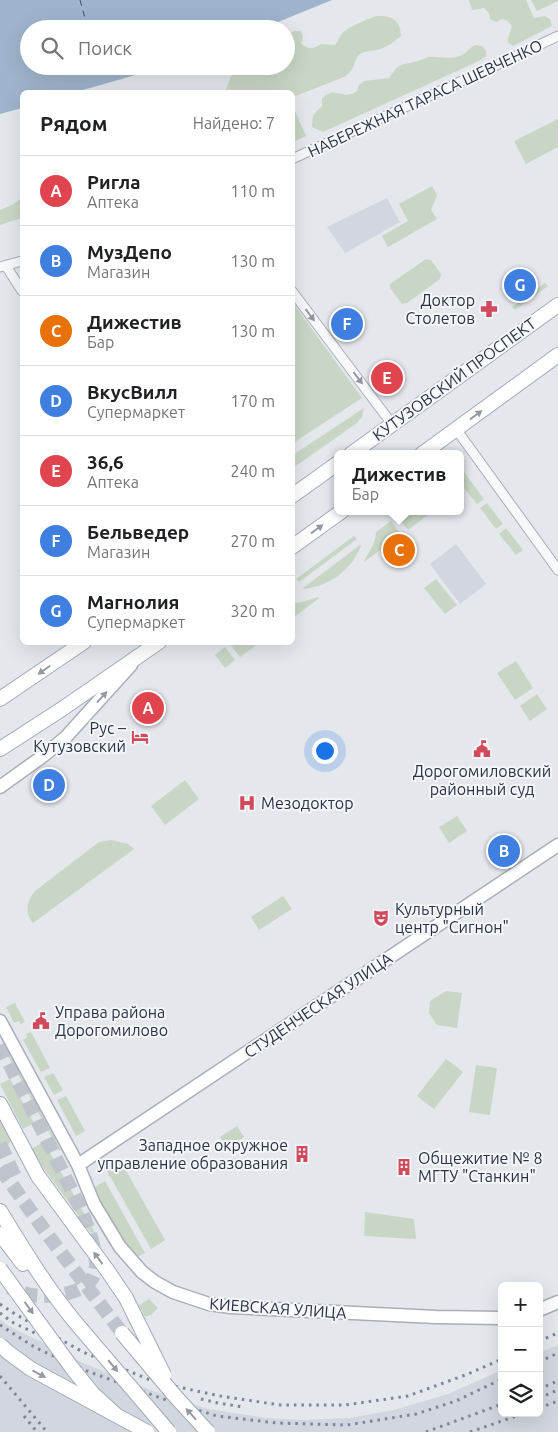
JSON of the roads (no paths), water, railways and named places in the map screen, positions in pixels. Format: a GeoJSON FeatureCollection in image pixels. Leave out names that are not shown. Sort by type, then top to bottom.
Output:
{"type":"FeatureCollection","features":[{"type":"Feature","properties":{"kind":"main road","name":"КУТУЗОВСКИЙ ПРОСПЕКТ"},"geometry":{"type":"LineString","coordinates":[[356,450],[558,305]]}},
{"type":"Feature","properties":{"kind":"main road"},"geometry":{"type":"LineString","coordinates":[[427,450],[558,355]]}},
{"type":"Feature","properties":{"kind":"main road"},"geometry":{"type":"LineString","coordinates":[[295,494],[334,466]]}},
{"type":"Feature","properties":{"kind":"main road"},"geometry":{"type":"LineString","coordinates":[[295,545],[336,515]]}},
{"type":"Feature","properties":{"kind":"main road"},"geometry":{"type":"LineString","coordinates":[[0,699],[80,645]]}},
{"type":"Feature","properties":{"kind":"main road"},"geometry":{"type":"LineString","coordinates":[[0,749],[155,645]]}},
{"type":"Feature","properties":{"kind":"main road"},"geometry":{"type":"LineString","coordinates":[[0,1104],[38,1176],[126,1298],[175,1396]]}},
{"type":"Feature","properties":{"kind":"main road"},"geometry":{"type":"LineString","coordinates":[[0,1211],[23,1249],[67,1313]]}},
{"type":"Feature","properties":{"kind":"main road"},"geometry":{"type":"LineString","coordinates":[[0,1234],[36,1279],[168,1432]]}},
{"type":"Feature","properties":{"kind":"main road"},"geometry":{"type":"LineString","coordinates":[[0,1269],[72,1368],[93,1394],[116,1415]]}},
{"type":"Feature","properties":{"kind":"main road"},"geometry":{"type":"LineString","coordinates":[[122,1333],[208,1432]]}},
{"type":"Feature","properties":{"kind":"main road"},"geometry":{"type":"LineString","coordinates":[[0,1345],[31,1369],[147,1432]]}},
{"type":"Feature","properties":{"kind":"street","name":"НАБЕРЕЖНАЯ ТАРАСА ШЕВЧЕНКО"},"geometry":{"type":"LineString","coordinates":[[295,158],[558,36]]}},
{"type":"Feature","properties":{"kind":"street"},"geometry":{"type":"LineString","coordinates":[[20,262],[3,266],[20,288]]}},
{"type":"Feature","properties":{"kind":"street"},"geometry":{"type":"LineString","coordinates":[[295,295],[392,424]]}},
{"type":"Feature","properties":{"kind":"street"},"geometry":{"type":"LineString","coordinates":[[456,429],[558,570]]}},
{"type":"Feature","properties":{"kind":"street"},"geometry":{"type":"LineString","coordinates":[[0,787],[65,738],[138,658]]}},
{"type":"Feature","properties":{"kind":"street","name":"СТУДЕНЧЕСКАЯ УЛИЦА"},"geometry":{"type":"LineString","coordinates":[[78,1165],[558,845]]}},
{"type":"Feature","properties":{"kind":"street","name":"КИЕВСКАЯ УЛИЦА"},"geometry":{"type":"LineString","coordinates":[[0,1021],[78,1165],[94,1204],[124,1253],[142,1272],[155,1282],[187,1298],[209,1304],[436,1317],[498,1318]]}},
{"type":"Feature","properties":{"kind":"street"},"geometry":{"type":"LineString","coordinates":[[543,1308],[558,1302]]}},
{"type":"Feature","properties":{"kind":"water"},"geometry":{"type":"Polygon","coordinates":[[[0,0],[332,0],[283,20],[20,20],[20,75],[136,75],[83,90],[20,90],[20,109],[0,114],[0,0]]]}},
{"type":"Feature","properties":{"kind":"tunnel"},"geometry":{"type":"LineString","coordinates":[[0,1045],[79,1205],[94,1247],[96,1265],[91,1280],[85,1286],[68,1293],[39,1296],[9,1287]]}},
{"type":"Feature","properties":{"kind":"tunnel"},"geometry":{"type":"LineString","coordinates":[[0,1144],[15,1177]]}},
{"type":"Feature","properties":{"kind":"tunnel"},"geometry":{"type":"LineString","coordinates":[[0,1168],[122,1333]]}},
{"type":"Feature","properties":{"kind":"railway"},"geometry":{"type":"LineString","coordinates":[[0,1304],[83,1352],[155,1382],[220,1396],[280,1405],[345,1405],[408,1396],[498,1361]]}},
{"type":"Feature","properties":{"kind":"railway"},"geometry":{"type":"LineString","coordinates":[[0,1313],[12,1322],[37,1334]]}},
{"type":"Feature","properties":{"kind":"railway"},"geometry":{"type":"LineString","coordinates":[[0,1325],[36,1348],[87,1371],[169,1401],[217,1416],[277,1423],[347,1425],[416,1414],[456,1401],[498,1381]]}},
{"type":"Feature","properties":{"kind":"railway"},"geometry":{"type":"LineString","coordinates":[[543,1339],[558,1333]]}},
{"type":"Feature","properties":{"kind":"railway"},"geometry":{"type":"LineString","coordinates":[[543,1360],[558,1353]]}},
{"type":"Feature","properties":{"kind":"railway"},"geometry":{"type":"LineString","coordinates":[[0,1376],[47,1432]]}},
{"type":"Feature","properties":{"kind":"railway"},"geometry":{"type":"LineString","coordinates":[[543,1387],[558,1381]]}},
{"type":"Feature","properties":{"kind":"railway"},"geometry":{"type":"LineString","coordinates":[[543,1396],[558,1390]]}},
{"type":"Feature","properties":{"kind":"railway"},"geometry":{"type":"LineString","coordinates":[[201,1399],[243,1407]]}},
{"type":"Feature","properties":{"kind":"railway"},"geometry":{"type":"LineString","coordinates":[[543,1407],[558,1401]]}},
{"type":"Feature","properties":{"kind":"railway"},"geometry":{"type":"LineString","coordinates":[[426,1432],[498,1405]]}},
{"type":"Feature","properties":{"kind":"railway"},"geometry":{"type":"LineString","coordinates":[[24,1416],[37,1432]]}},
{"type":"Feature","properties":{"kind":"railway"},"geometry":{"type":"LineString","coordinates":[[470,1432],[513,1417]]}},
{"type":"Feature","properties":{"kind":"place","name":"Магнолия"},"geometry":{"type":"Point","coordinates":[520,285]}},
{"type":"Feature","properties":{"kind":"place","name":"Доктор Столетов"},"geometry":{"type":"Point","coordinates":[489,309]}},
{"type":"Feature","properties":{"kind":"place","name":"Бельведер"},"geometry":{"type":"Point","coordinates":[347,324]}},
{"type":"Feature","properties":{"kind":"place","name":"36,6"},"geometry":{"type":"Point","coordinates":[387,378]}},
{"type":"Feature","properties":{"kind":"place","name":"Дижестив"},"geometry":{"type":"Point","coordinates":[399,550]}},
{"type":"Feature","properties":{"kind":"place","name":"Ригла"},"geometry":{"type":"Point","coordinates":[148,708]}},
{"type":"Feature","properties":{"kind":"place","name":"Рус – Кутузовский"},"geometry":{"type":"Point","coordinates":[140,737]}},
{"type":"Feature","properties":{"kind":"place","name":"Дорогомиловский районный суд"},"geometry":{"type":"Point","coordinates":[482,749]}},
{"type":"Feature","properties":{"kind":"place","name":"ВкусВилл"},"geometry":{"type":"Point","coordinates":[49,785]}},
{"type":"Feature","properties":{"kind":"place","name":"Мезодоктор"},"geometry":{"type":"Point","coordinates":[247,803]}},
{"type":"Feature","properties":{"kind":"place","name":"МузДепо"},"geometry":{"type":"Point","coordinates":[504,851]}},
{"type":"Feature","properties":{"kind":"place","name":"Культурный центр \"Сигнон\""},"geometry":{"type":"Point","coordinates":[381,918]}},
{"type":"Feature","properties":{"kind":"place","name":"Управа района Дорогомилово"},"geometry":{"type":"Point","coordinates":[41,1021]}},
{"type":"Feature","properties":{"kind":"place","name":"Западное окружное управление образования"},"geometry":{"type":"Point","coordinates":[302,1154]}},
{"type":"Feature","properties":{"kind":"place","name":"Общежитие № 8 МГТУ \"Станкин\""},"geometry":{"type":"Point","coordinates":[404,1167]}}]}
